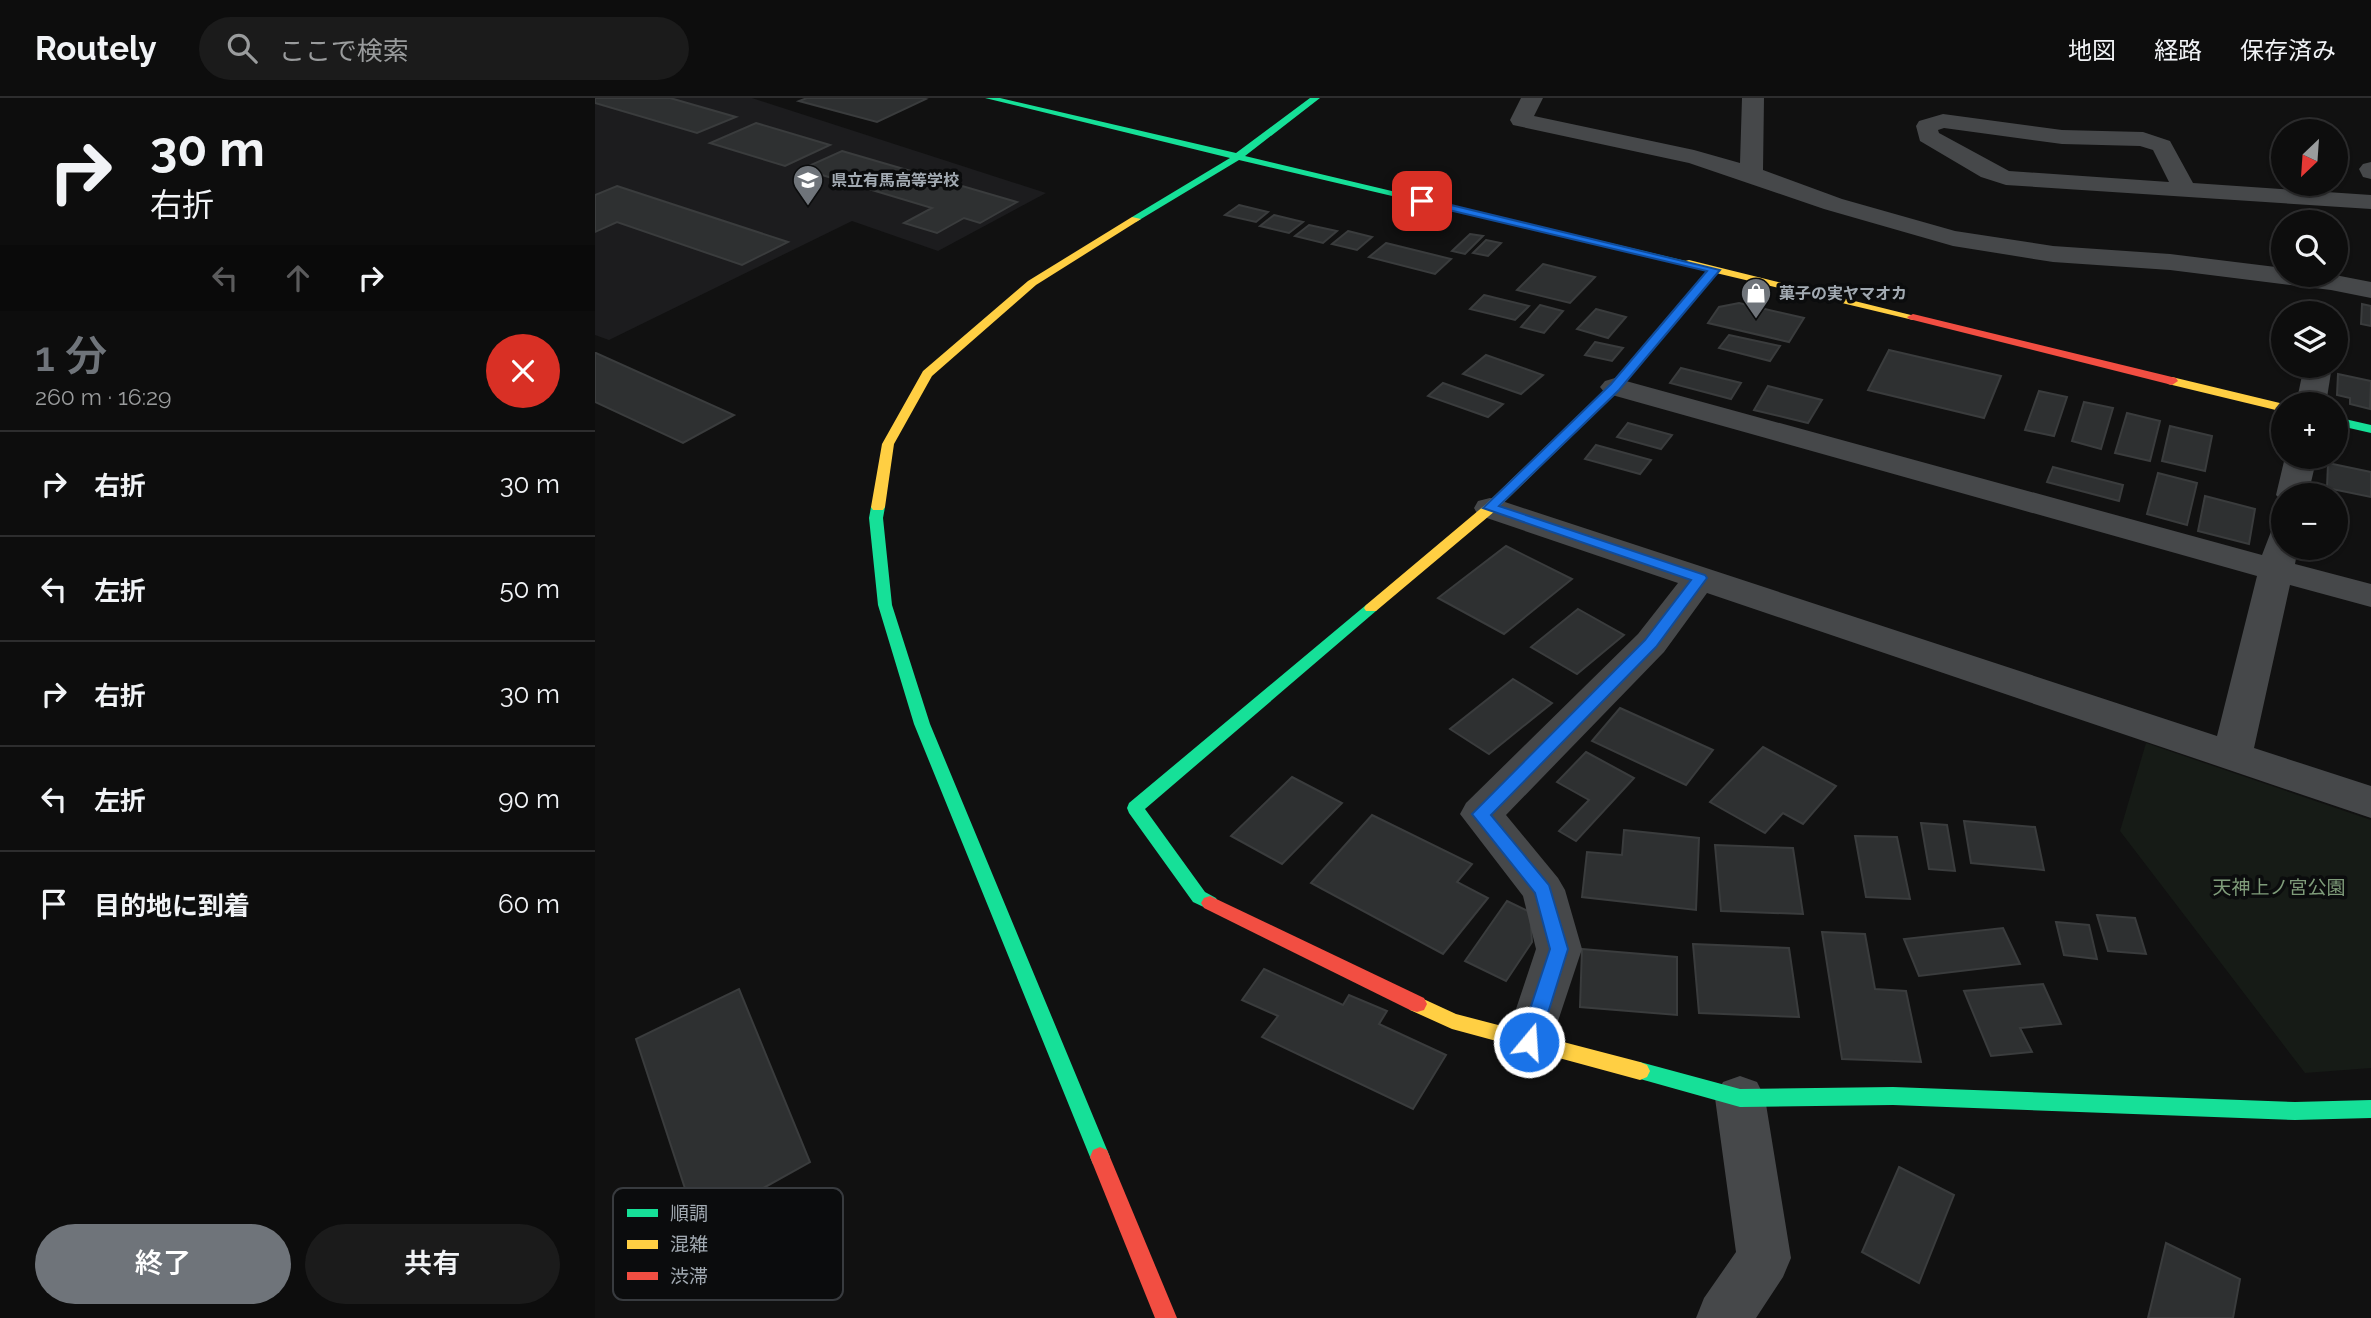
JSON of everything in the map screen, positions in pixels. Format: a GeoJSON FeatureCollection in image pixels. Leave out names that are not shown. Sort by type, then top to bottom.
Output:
{"type":"FeatureCollection","features":[{"type":"Feature","properties":{"kind":"street"},"geometry":{"type":"LineString","coordinates":[[989,98],[2271,405]]}},
{"type":"Feature","properties":{"kind":"street"},"geometry":{"type":"LineString","coordinates":[[1166,1318],[922,724],[885,605],[876,518],[888,444],[927,374],[1032,283],[1237,157],[1316,98]]}},
{"type":"Feature","properties":{"kind":"street"},"geometry":{"type":"LineString","coordinates":[[1532,98],[1521,120],[1694,157],[1751,174],[1833,204],[1953,238],[2053,254],[2170,262],[2330,292],[2371,290]]}},
{"type":"Feature","properties":{"kind":"street"},"geometry":{"type":"LineString","coordinates":[[1751,174],[1753,98]]}},
{"type":"Feature","properties":{"kind":"street"},"geometry":{"type":"LineString","coordinates":[[2184,188],[2162,146],[2143,139],[2061,137],[1943,121],[1927,127],[1928,136],[1989,172],[2006,178],[2371,202]]}},
{"type":"Feature","properties":{"kind":"street"},"geometry":{"type":"LineString","coordinates":[[1714,270],[1615,387],[1490,508],[1135,808],[1199,897],[1452,1021],[1740,1098],[1893,1096],[2295,1111],[2371,1109]]}},
{"type":"Feature","properties":{"kind":"street"},"geometry":{"type":"LineString","coordinates":[[1615,387],[2271,551]]}},
{"type":"Feature","properties":{"kind":"street"},"geometry":{"type":"LineString","coordinates":[[2348,424],[2371,429]]}},
{"type":"Feature","properties":{"kind":"street"},"geometry":{"type":"LineString","coordinates":[[1490,508],[2371,802]]}},
{"type":"Feature","properties":{"kind":"street"},"geometry":{"type":"LineString","coordinates":[[2232,755],[2278,560]]}},
{"type":"Feature","properties":{"kind":"street"},"geometry":{"type":"LineString","coordinates":[[2295,560],[2371,596]]}},
{"type":"Feature","properties":{"kind":"street"},"geometry":{"type":"LineString","coordinates":[[1529,1042],[1559,949],[1543,890],[1481,814],[1651,643],[1700,578]]}},
{"type":"Feature","properties":{"kind":"street"},"geometry":{"type":"LineString","coordinates":[[1724,1318],[1764,1258],[1740,1098]]}},
{"type":"Feature","properties":{"kind":"shaded area","name":"県立有馬高等学校"},"geometry":{"type":"Polygon","coordinates":[[[595,98],[752,98],[1046,193],[938,251],[852,221],[609,340],[595,335],[595,98]]]}},
{"type":"Feature","properties":{"kind":"green space","name":"天神上ノ宮公園"},"geometry":{"type":"Polygon","coordinates":[[[2146,743],[2371,820],[2371,1068],[2305,1073],[2120,831],[2146,743]]]}},
{"type":"Feature","properties":{"kind":"building"},"geometry":{"type":"Polygon","coordinates":[[[595,98],[670,98],[736,117],[697,133],[595,103],[595,98]]]}},
{"type":"Feature","properties":{"kind":"building"},"geometry":{"type":"Polygon","coordinates":[[[807,98],[926,99],[877,122],[799,101],[807,98]]]}},
{"type":"Feature","properties":{"kind":"building"},"geometry":{"type":"Polygon","coordinates":[[[756,123],[830,145],[785,166],[710,143],[756,123]]]}},
{"type":"Feature","properties":{"kind":"building"},"geometry":{"type":"Polygon","coordinates":[[[842,151],[1017,202],[980,223],[964,218],[937,233],[904,223],[932,208],[802,169],[842,151]]]}},
{"type":"Feature","properties":{"kind":"building"},"geometry":{"type":"Polygon","coordinates":[[[617,186],[788,242],[742,265],[617,222],[595,232],[595,195],[617,186]]]}},
{"type":"Feature","properties":{"kind":"building"},"geometry":{"type":"Polygon","coordinates":[[[1239,205],[1268,212],[1256,222],[1225,215],[1239,205]]]}},
{"type":"Feature","properties":{"kind":"building"},"geometry":{"type":"Polygon","coordinates":[[[1274,215],[1303,222],[1289,233],[1260,226],[1274,215]]]}},
{"type":"Feature","properties":{"kind":"building"},"geometry":{"type":"Polygon","coordinates":[[[1309,225],[1337,231],[1323,243],[1295,236],[1309,225]]]}},
{"type":"Feature","properties":{"kind":"building"},"geometry":{"type":"Polygon","coordinates":[[[1348,231],[1372,237],[1357,250],[1332,244],[1348,231]]]}},
{"type":"Feature","properties":{"kind":"building"},"geometry":{"type":"Polygon","coordinates":[[[1470,234],[1483,236],[1465,254],[1452,251],[1470,234]]]}},
{"type":"Feature","properties":{"kind":"building"},"geometry":{"type":"Polygon","coordinates":[[[1486,240],[1501,243],[1488,256],[1473,253],[1486,240]]]}},
{"type":"Feature","properties":{"kind":"building"},"geometry":{"type":"Polygon","coordinates":[[[1386,243],[1451,259],[1435,274],[1369,257],[1386,243]]]}},
{"type":"Feature","properties":{"kind":"building"},"geometry":{"type":"Polygon","coordinates":[[[1543,264],[1595,277],[1570,303],[1517,290],[1543,264]]]}},
{"type":"Feature","properties":{"kind":"building"},"geometry":{"type":"Polygon","coordinates":[[[1484,295],[1529,306],[1515,320],[1470,309],[1484,295]]]}},
{"type":"Feature","properties":{"kind":"building","name":"菓子の実ヤマオカ"},"geometry":{"type":"Polygon","coordinates":[[[1739,303],[1804,318],[1789,342],[1708,323],[1719,307],[1739,303]]]}},
{"type":"Feature","properties":{"kind":"building"},"geometry":{"type":"Polygon","coordinates":[[[2362,304],[2371,306],[2371,326],[2361,324],[2362,304]]]}},
{"type":"Feature","properties":{"kind":"building"},"geometry":{"type":"Polygon","coordinates":[[[1540,305],[1563,311],[1544,333],[1521,327],[1540,305]]]}},
{"type":"Feature","properties":{"kind":"building"},"geometry":{"type":"Polygon","coordinates":[[[1596,309],[1626,317],[1608,338],[1577,329],[1596,309]]]}},
{"type":"Feature","properties":{"kind":"building"},"geometry":{"type":"Polygon","coordinates":[[[1729,335],[1780,346],[1770,361],[1719,348],[1729,335]]]}},
{"type":"Feature","properties":{"kind":"building"},"geometry":{"type":"Polygon","coordinates":[[[1595,342],[1623,348],[1612,361],[1585,355],[1595,342]]]}},
{"type":"Feature","properties":{"kind":"building"},"geometry":{"type":"Polygon","coordinates":[[[1889,350],[2001,376],[1984,418],[1868,390],[1889,350]]]}},
{"type":"Feature","properties":{"kind":"building"},"geometry":{"type":"Polygon","coordinates":[[[595,353],[734,415],[683,443],[595,402],[595,353]]]}},
{"type":"Feature","properties":{"kind":"building"},"geometry":{"type":"Polygon","coordinates":[[[1486,355],[1543,375],[1521,394],[1463,374],[1486,355]]]}},
{"type":"Feature","properties":{"kind":"building"},"geometry":{"type":"Polygon","coordinates":[[[1681,368],[1741,383],[1731,399],[1670,383],[1681,368]]]}},
{"type":"Feature","properties":{"kind":"building"},"geometry":{"type":"Polygon","coordinates":[[[2348,376],[2371,381],[2370,409],[2350,404],[2348,392],[2337,392],[2338,378],[2348,376]]]}},
{"type":"Feature","properties":{"kind":"building"},"geometry":{"type":"Polygon","coordinates":[[[1443,383],[1503,404],[1488,417],[1428,396],[1443,383]]]}},
{"type":"Feature","properties":{"kind":"building"},"geometry":{"type":"Polygon","coordinates":[[[1768,386],[1822,400],[1808,423],[1754,410],[1768,386]]]}},
{"type":"Feature","properties":{"kind":"building"},"geometry":{"type":"Polygon","coordinates":[[[2039,391],[2067,397],[2054,436],[2025,430],[2039,391]]]}},
{"type":"Feature","properties":{"kind":"building"},"geometry":{"type":"Polygon","coordinates":[[[2084,402],[2113,408],[2101,449],[2072,441],[2084,402]]]}},
{"type":"Feature","properties":{"kind":"building"},"geometry":{"type":"Polygon","coordinates":[[[2127,413],[2160,421],[2150,461],[2115,453],[2127,413]]]}},
{"type":"Feature","properties":{"kind":"building"},"geometry":{"type":"Polygon","coordinates":[[[1628,423],[1672,435],[1661,449],[1617,437],[1628,423]]]}},
{"type":"Feature","properties":{"kind":"building"},"geometry":{"type":"Polygon","coordinates":[[[2170,426],[2212,436],[2205,471],[2162,461],[2170,426]]]}},
{"type":"Feature","properties":{"kind":"building"},"geometry":{"type":"Polygon","coordinates":[[[1596,445],[1651,460],[1640,474],[1585,459],[1596,445]]]}},
{"type":"Feature","properties":{"kind":"building"},"geometry":{"type":"Polygon","coordinates":[[[2053,467],[2123,485],[2119,501],[2047,482],[2053,467]]]}},
{"type":"Feature","properties":{"kind":"building"},"geometry":{"type":"Polygon","coordinates":[[[2348,467],[2371,472],[2371,497],[2348,492],[2348,483],[2327,483],[2328,469],[2348,467]]]}},
{"type":"Feature","properties":{"kind":"building"},"geometry":{"type":"Polygon","coordinates":[[[2158,473],[2197,483],[2187,525],[2147,514],[2158,473]]]}},
{"type":"Feature","properties":{"kind":"building"},"geometry":{"type":"Polygon","coordinates":[[[2205,496],[2255,509],[2249,544],[2198,531],[2205,496]]]}},
{"type":"Feature","properties":{"kind":"building"},"geometry":{"type":"Polygon","coordinates":[[[1506,546],[1572,579],[1504,634],[1438,598],[1506,546]]]}},
{"type":"Feature","properties":{"kind":"building"},"geometry":{"type":"Polygon","coordinates":[[[1578,609],[1624,635],[1577,674],[1531,647],[1578,609]]]}},
{"type":"Feature","properties":{"kind":"building"},"geometry":{"type":"Polygon","coordinates":[[[1513,679],[1552,703],[1489,754],[1450,729],[1513,679]]]}},
{"type":"Feature","properties":{"kind":"building"},"geometry":{"type":"Polygon","coordinates":[[[1620,708],[1713,750],[1686,785],[1592,741],[1620,708]]]}},
{"type":"Feature","properties":{"kind":"building"},"geometry":{"type":"Polygon","coordinates":[[[1763,747],[1836,786],[1803,824],[1783,813],[1765,833],[1710,802],[1763,747]]]}},
{"type":"Feature","properties":{"kind":"building"},"geometry":{"type":"Polygon","coordinates":[[[1586,752],[1634,778],[1576,841],[1559,831],[1589,800],[1557,782],[1586,752]]]}},
{"type":"Feature","properties":{"kind":"building"},"geometry":{"type":"Polygon","coordinates":[[[1292,777],[1342,803],[1282,864],[1231,836],[1292,777]]]}},
{"type":"Feature","properties":{"kind":"building"},"geometry":{"type":"Polygon","coordinates":[[[1372,815],[1472,864],[1457,882],[1488,898],[1443,954],[1311,883],[1372,815]]]}},
{"type":"Feature","properties":{"kind":"building"},"geometry":{"type":"Polygon","coordinates":[[[1964,821],[2035,827],[2044,870],[1971,863],[1964,821]]]}},
{"type":"Feature","properties":{"kind":"building"},"geometry":{"type":"Polygon","coordinates":[[[1921,823],[1947,825],[1955,871],[1929,869],[1921,823]]]}},
{"type":"Feature","properties":{"kind":"building"},"geometry":{"type":"Polygon","coordinates":[[[1624,830],[1699,838],[1696,910],[1582,897],[1587,852],[1622,855],[1624,830]]]}},
{"type":"Feature","properties":{"kind":"building"},"geometry":{"type":"Polygon","coordinates":[[[1855,836],[1897,837],[1910,899],[1866,897],[1855,836]]]}},
{"type":"Feature","properties":{"kind":"building"},"geometry":{"type":"Polygon","coordinates":[[[1715,845],[1793,848],[1803,914],[1721,911],[1715,845]]]}},
{"type":"Feature","properties":{"kind":"building"},"geometry":{"type":"Polygon","coordinates":[[[1507,901],[1530,912],[1532,942],[1506,981],[1465,961],[1507,901]]]}},
{"type":"Feature","properties":{"kind":"building"},"geometry":{"type":"Polygon","coordinates":[[[2097,915],[2135,918],[2146,954],[2108,951],[2097,915]]]}},
{"type":"Feature","properties":{"kind":"building"},"geometry":{"type":"Polygon","coordinates":[[[2056,922],[2089,925],[2097,959],[2064,955],[2056,922]]]}},
{"type":"Feature","properties":{"kind":"building"},"geometry":{"type":"Polygon","coordinates":[[[2003,928],[2020,964],[1919,976],[1904,939],[2003,928]]]}},
{"type":"Feature","properties":{"kind":"building"},"geometry":{"type":"Polygon","coordinates":[[[1822,932],[1865,934],[1875,989],[1906,991],[1921,1062],[1842,1059],[1822,932]]]}},
{"type":"Feature","properties":{"kind":"building"},"geometry":{"type":"Polygon","coordinates":[[[1693,944],[1789,948],[1799,1017],[1699,1013],[1693,944]]]}},
{"type":"Feature","properties":{"kind":"building"},"geometry":{"type":"Polygon","coordinates":[[[1582,949],[1677,957],[1677,1015],[1580,1007],[1582,949]]]}},
{"type":"Feature","properties":{"kind":"building"},"geometry":{"type":"Polygon","coordinates":[[[1264,969],[1343,1005],[1349,995],[1387,1011],[1379,1024],[1446,1055],[1413,1109],[1262,1037],[1278,1016],[1242,1000],[1264,969]]]}},
{"type":"Feature","properties":{"kind":"building"},"geometry":{"type":"Polygon","coordinates":[[[2043,984],[2061,1024],[2020,1028],[2032,1052],[1991,1056],[1964,991],[2043,984]]]}},
{"type":"Feature","properties":{"kind":"building"},"geometry":{"type":"Polygon","coordinates":[[[739,989],[810,1162],[763,1188],[685,1188],[636,1039],[739,989]]]}},
{"type":"Feature","properties":{"kind":"building"},"geometry":{"type":"Polygon","coordinates":[[[1899,1167],[1954,1195],[1919,1283],[1862,1252],[1899,1167]]]}},
{"type":"Feature","properties":{"kind":"building"},"geometry":{"type":"Polygon","coordinates":[[[2166,1243],[2240,1279],[2233,1318],[2148,1318],[2166,1243]]]}},
{"type":"Feature","properties":{"kind":"traffic: fast"},"geometry":{"type":"LineString","coordinates":[[989,98],[1689,263]]}},
{"type":"Feature","properties":{"kind":"traffic: fast"},"geometry":{"type":"LineString","coordinates":[[1136,219],[1237,157],[1316,98]]}},
{"type":"Feature","properties":{"kind":"traffic: fast"},"geometry":{"type":"LineString","coordinates":[[2348,424],[2371,429]]}},
{"type":"Feature","properties":{"kind":"traffic: fast"},"geometry":{"type":"LineString","coordinates":[[878,507],[876,518],[885,605],[922,724],[1100,1157]]}},
{"type":"Feature","properties":{"kind":"traffic: fast"},"geometry":{"type":"LineString","coordinates":[[1210,903],[1199,897],[1135,808],[1371,608]]}},
{"type":"Feature","properties":{"kind":"traffic: fast"},"geometry":{"type":"LineString","coordinates":[[1640,1071],[1740,1098],[1893,1096],[2295,1111],[2371,1109]]}},
{"type":"Feature","properties":{"kind":"traffic: slow"},"geometry":{"type":"LineString","coordinates":[[878,507],[888,444],[927,374],[1032,283],[1136,219]]}},
{"type":"Feature","properties":{"kind":"traffic: slow"},"geometry":{"type":"LineString","coordinates":[[1689,263],[1913,317]]}},
{"type":"Feature","properties":{"kind":"traffic: slow"},"geometry":{"type":"LineString","coordinates":[[1371,608],[1490,508],[1615,387],[1714,269]]}},
{"type":"Feature","properties":{"kind":"traffic: slow"},"geometry":{"type":"LineString","coordinates":[[2172,381],[2271,405]]}},
{"type":"Feature","properties":{"kind":"traffic: slow"},"geometry":{"type":"LineString","coordinates":[[1417,1004],[1452,1021],[1640,1071]]}},
{"type":"Feature","properties":{"kind":"traffic: jam"},"geometry":{"type":"LineString","coordinates":[[1913,317],[2172,381]]}},
{"type":"Feature","properties":{"kind":"traffic: jam"},"geometry":{"type":"LineString","coordinates":[[1210,903],[1417,1004]]}},
{"type":"Feature","properties":{"kind":"traffic: jam"},"geometry":{"type":"LineString","coordinates":[[1100,1157],[1166,1318]]}},
{"type":"Feature","properties":{"kind":"place","name":"県立有馬高等学校"},"geometry":{"type":"Point","coordinates":[808,207]}},
{"type":"Feature","properties":{"kind":"place","name":"菓子の実ヤマオカ"},"geometry":{"type":"Point","coordinates":[1756,320]}},
{"type":"Feature","properties":{"kind":"route"},"geometry":{"type":"LineString","coordinates":[[1422,201],[1714,270],[1615,387],[1490,508],[1700,578],[1651,643],[1481,814],[1543,890],[1559,949],[1529,1042]]}}]}
